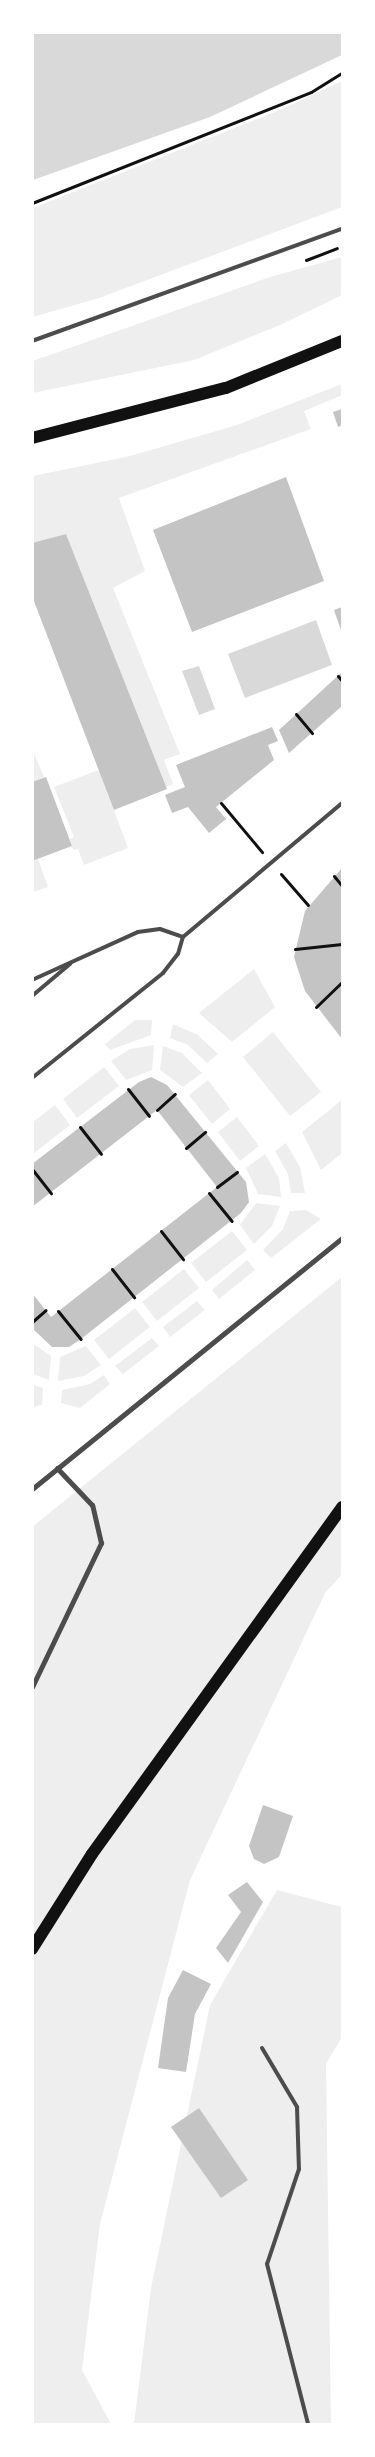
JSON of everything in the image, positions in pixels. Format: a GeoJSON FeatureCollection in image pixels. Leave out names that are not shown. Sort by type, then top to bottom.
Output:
{"type":"FeatureCollection","features":[{"type":"Feature","properties":{"kind":"main road"},"geometry":{"type":"LineString","coordinates":[[32,438],[217,390],[342,342]]}},
{"type":"Feature","properties":{"kind":"main road"},"geometry":{"type":"LineString","coordinates":[[32,1949],[92,1854],[342,1507]]}},
{"type":"Feature","properties":{"kind":"street"},"geometry":{"type":"LineString","coordinates":[[32,1489],[342,1238]]}},
{"type":"Feature","properties":{"kind":"street"},"geometry":{"type":"LineString","coordinates":[[32,1687],[101,1543],[92,1505],[57,1468]]}},
{"type":"Feature","properties":{"kind":"lane"},"geometry":{"type":"LineString","coordinates":[[32,341],[342,229]]}},
{"type":"Feature","properties":{"kind":"lane"},"geometry":{"type":"LineString","coordinates":[[32,1078],[163,973],[178,954],[183,936],[342,803]]}},
{"type":"Feature","properties":{"kind":"lane"},"geometry":{"type":"LineString","coordinates":[[32,980],[144,930],[183,936]]}},
{"type":"Feature","properties":{"kind":"lane"},"geometry":{"type":"LineString","coordinates":[[32,996],[76,960]]}},
{"type":"Feature","properties":{"kind":"lane"},"geometry":{"type":"LineString","coordinates":[[262,2048],[296,2107],[299,2170],[267,2264],[308,2424]]}},
{"type":"Feature","properties":{"kind":"path"},"geometry":{"type":"LineString","coordinates":[[32,203],[311,92],[342,73]]}},
{"type":"Feature","properties":{"kind":"path"},"geometry":{"type":"LineString","coordinates":[[329,252],[342,250]]}},
{"type":"Feature","properties":{"kind":"path"},"geometry":{"type":"LineString","coordinates":[[338,676],[342,682]]}},
{"type":"Feature","properties":{"kind":"path"},"geometry":{"type":"LineString","coordinates":[[296,714],[312,733]]}},
{"type":"Feature","properties":{"kind":"path"},"geometry":{"type":"LineString","coordinates":[[334,876],[342,886]]}},
{"type":"Feature","properties":{"kind":"path"},"geometry":{"type":"LineString","coordinates":[[295,949],[342,944]]}},
{"type":"Feature","properties":{"kind":"path"},"geometry":{"type":"LineString","coordinates":[[316,1007],[342,982]]}},
{"type":"Feature","properties":{"kind":"path"},"geometry":{"type":"LineString","coordinates":[[128,1090],[149,1116]]}},
{"type":"Feature","properties":{"kind":"path"},"geometry":{"type":"LineString","coordinates":[[157,1110],[175,1094]]}},
{"type":"Feature","properties":{"kind":"path"},"geometry":{"type":"LineString","coordinates":[[80,1127],[101,1154]]}},
{"type":"Feature","properties":{"kind":"path"},"geometry":{"type":"LineString","coordinates":[[186,1148],[206,1132]]}},
{"type":"Feature","properties":{"kind":"path"},"geometry":{"type":"LineString","coordinates":[[32,1168],[51,1193]]}},
{"type":"Feature","properties":{"kind":"path"},"geometry":{"type":"LineString","coordinates":[[217,1187],[237,1172]]}},
{"type":"Feature","properties":{"kind":"path"},"geometry":{"type":"LineString","coordinates":[[209,1193],[232,1221]]}},
{"type":"Feature","properties":{"kind":"path"},"geometry":{"type":"LineString","coordinates":[[161,1231],[183,1259]]}},
{"type":"Feature","properties":{"kind":"path"},"geometry":{"type":"LineString","coordinates":[[112,1269],[134,1297]]}},
{"type":"Feature","properties":{"kind":"path"},"geometry":{"type":"LineString","coordinates":[[32,1322],[46,1310]]}},
{"type":"Feature","properties":{"kind":"path"},"geometry":{"type":"LineString","coordinates":[[58,1311],[81,1339]]}},
{"type":"Feature","properties":{"kind":"shaded area"},"geometry":{"type":"Polygon","coordinates":[[[32,33],[342,33],[342,55],[210,117],[33,180],[32,33]]]}},
{"type":"Feature","properties":{"kind":"shaded area"},"geometry":{"type":"Polygon","coordinates":[[[342,81],[342,207],[99,298],[33,317],[33,208],[280,110],[342,81]]]}},
{"type":"Feature","properties":{"kind":"shaded area"},"geometry":{"type":"Polygon","coordinates":[[[342,257],[342,295],[280,325],[194,360],[33,393],[33,361],[270,277],[342,257]]]}},
{"type":"Feature","properties":{"kind":"shaded area"},"geometry":{"type":"Polygon","coordinates":[[[342,384],[342,395],[304,411],[311,429],[119,498],[145,571],[113,588],[180,754],[164,760],[173,784],[166,787],[66,534],[33,543],[33,476],[130,456],[237,425],[342,384]]]}},
{"type":"Feature","properties":{"kind":"shaded area"},"geometry":{"type":"Polygon","coordinates":[[[316,620],[332,665],[245,698],[228,654],[316,620]]]}},
{"type":"Feature","properties":{"kind":"shaded area"},"geometry":{"type":"Polygon","coordinates":[[[199,666],[215,709],[199,715],[182,671],[199,666]]]}},
{"type":"Feature","properties":{"kind":"shaded area"},"geometry":{"type":"Polygon","coordinates":[[[32,751],[44,777],[33,782],[32,751]]]}},
{"type":"Feature","properties":{"kind":"shaded area"},"geometry":{"type":"Polygon","coordinates":[[[99,770],[128,848],[84,865],[78,849],[73,850],[70,839],[74,837],[54,787],[99,770]]]}},
{"type":"Feature","properties":{"kind":"shaded area"},"geometry":{"type":"Polygon","coordinates":[[[38,859],[48,887],[33,892],[33,861],[38,859]]]}},
{"type":"Feature","properties":{"kind":"shaded area"},"geometry":{"type":"Polygon","coordinates":[[[254,969],[275,1007],[232,1042],[199,1013],[254,969]]]}},
{"type":"Feature","properties":{"kind":"shaded area"},"geometry":{"type":"Polygon","coordinates":[[[135,1020],[152,1020],[151,1035],[110,1050],[105,1044],[135,1020]]]}},
{"type":"Feature","properties":{"kind":"shaded area"},"geometry":{"type":"Polygon","coordinates":[[[173,1024],[198,1035],[218,1054],[207,1063],[188,1045],[170,1038],[173,1024]]]}},
{"type":"Feature","properties":{"kind":"shaded area"},"geometry":{"type":"Polygon","coordinates":[[[273,1032],[321,1092],[290,1116],[243,1057],[273,1032]]]}},
{"type":"Feature","properties":{"kind":"shaded area"},"geometry":{"type":"Polygon","coordinates":[[[154,1045],[152,1070],[126,1080],[111,1061],[130,1049],[154,1045]]]}},
{"type":"Feature","properties":{"kind":"shaded area"},"geometry":{"type":"Polygon","coordinates":[[[163,1046],[182,1053],[202,1073],[183,1087],[160,1070],[163,1046]]]}},
{"type":"Feature","properties":{"kind":"shaded area"},"geometry":{"type":"Polygon","coordinates":[[[104,1067],[119,1086],[77,1118],[63,1099],[104,1067]]]}},
{"type":"Feature","properties":{"kind":"shaded area"},"geometry":{"type":"Polygon","coordinates":[[[208,1080],[230,1109],[212,1124],[189,1095],[208,1080]]]}},
{"type":"Feature","properties":{"kind":"shaded area"},"geometry":{"type":"Polygon","coordinates":[[[342,1100],[342,1153],[321,1170],[302,1132],[342,1100]]]}},
{"type":"Feature","properties":{"kind":"shaded area"},"geometry":{"type":"Polygon","coordinates":[[[55,1105],[70,1125],[33,1154],[33,1122],[55,1105]]]}},
{"type":"Feature","properties":{"kind":"shaded area"},"geometry":{"type":"Polygon","coordinates":[[[237,1117],[259,1146],[240,1161],[218,1132],[237,1117]]]}},
{"type":"Feature","properties":{"kind":"shaded area"},"geometry":{"type":"Polygon","coordinates":[[[286,1143],[300,1167],[305,1193],[291,1193],[288,1174],[275,1151],[286,1143]]]}},
{"type":"Feature","properties":{"kind":"shaded area"},"geometry":{"type":"Polygon","coordinates":[[[265,1154],[279,1178],[281,1197],[258,1194],[246,1168],[265,1154]]]}},
{"type":"Feature","properties":{"kind":"shaded area"},"geometry":{"type":"Polygon","coordinates":[[[256,1203],[280,1206],[272,1226],[254,1244],[240,1225],[256,1203]]]}},
{"type":"Feature","properties":{"kind":"shaded area"},"geometry":{"type":"Polygon","coordinates":[[[306,1210],[321,1219],[271,1258],[263,1250],[283,1229],[290,1211],[306,1210]]]}},
{"type":"Feature","properties":{"kind":"shaded area"},"geometry":{"type":"Polygon","coordinates":[[[232,1231],[247,1250],[206,1282],[191,1263],[232,1231]]]}},
{"type":"Feature","properties":{"kind":"shaded area"},"geometry":{"type":"Polygon","coordinates":[[[247,1260],[255,1270],[219,1299],[212,1290],[247,1260]]]}},
{"type":"Feature","properties":{"kind":"shaded area"},"geometry":{"type":"Polygon","coordinates":[[[184,1269],[199,1288],[157,1321],[142,1302],[184,1269]]]}},
{"type":"Feature","properties":{"kind":"shaded area"},"geometry":{"type":"Polygon","coordinates":[[[342,1277],[342,1574],[325,1593],[190,1880],[100,2224],[82,2370],[111,2424],[33,2424],[32,1527],[342,1277]]]}},
{"type":"Feature","properties":{"kind":"shaded area"},"geometry":{"type":"Polygon","coordinates":[[[197,1301],[205,1310],[170,1337],[163,1327],[197,1301]]]}},
{"type":"Feature","properties":{"kind":"shaded area"},"geometry":{"type":"Polygon","coordinates":[[[135,1308],[150,1327],[109,1359],[94,1340],[135,1308]]]}},
{"type":"Feature","properties":{"kind":"shaded area"},"geometry":{"type":"Polygon","coordinates":[[[152,1338],[159,1346],[123,1374],[115,1366],[152,1338]]]}},
{"type":"Feature","properties":{"kind":"shaded area"},"geometry":{"type":"Polygon","coordinates":[[[32,1343],[51,1356],[49,1380],[33,1374],[32,1343]]]}},
{"type":"Feature","properties":{"kind":"shaded area"},"geometry":{"type":"Polygon","coordinates":[[[86,1346],[101,1365],[84,1376],[58,1381],[60,1357],[86,1346]]]}},
{"type":"Feature","properties":{"kind":"shaded area"},"geometry":{"type":"Polygon","coordinates":[[[104,1375],[110,1384],[80,1408],[61,1403],[62,1390],[90,1384],[104,1375]]]}},
{"type":"Feature","properties":{"kind":"shaded area"},"geometry":{"type":"Polygon","coordinates":[[[33,1385],[43,1388],[42,1405],[33,1407],[33,1385]]]}},
{"type":"Feature","properties":{"kind":"shaded area"},"geometry":{"type":"Polygon","coordinates":[[[277,1890],[342,1907],[342,2037],[326,2064],[331,2424],[134,2424],[151,2288],[210,2005],[277,1890]]]}},
{"type":"Feature","properties":{"kind":"building"},"geometry":{"type":"Polygon","coordinates":[[[342,409],[342,425],[338,427],[333,412],[342,409]]]}},
{"type":"Feature","properties":{"kind":"building"},"geometry":{"type":"Polygon","coordinates":[[[286,477],[324,581],[192,632],[153,530],[286,477]]]}},
{"type":"Feature","properties":{"kind":"building"},"geometry":{"type":"Polygon","coordinates":[[[66,534],[167,789],[114,810],[32,596],[32,543],[66,534]]]}},
{"type":"Feature","properties":{"kind":"building"},"geometry":{"type":"Polygon","coordinates":[[[342,607],[342,633],[334,610],[342,607]]]}},
{"type":"Feature","properties":{"kind":"building"},"geometry":{"type":"Polygon","coordinates":[[[342,672],[342,706],[289,753],[279,730],[342,672]]]}},
{"type":"Feature","properties":{"kind":"building"},"geometry":{"type":"Polygon","coordinates":[[[272,727],[278,741],[268,745],[274,760],[216,807],[226,819],[209,833],[188,807],[172,813],[165,795],[185,787],[176,765],[272,727]]]}},
{"type":"Feature","properties":{"kind":"building"},"geometry":{"type":"Polygon","coordinates":[[[46,777],[72,846],[32,861],[32,782],[46,777]]]}},
{"type":"Feature","properties":{"kind":"building"},"geometry":{"type":"Polygon","coordinates":[[[342,868],[342,1039],[305,991],[294,957],[305,911],[342,868]]]}},
{"type":"Feature","properties":{"kind":"building"},"geometry":{"type":"Polygon","coordinates":[[[151,1077],[167,1085],[246,1182],[249,1202],[241,1213],[81,1339],[69,1347],[52,1347],[32,1328],[32,1293],[51,1317],[217,1187],[157,1110],[32,1207],[32,1164],[139,1082],[151,1077]]]}},
{"type":"Feature","properties":{"kind":"building"},"geometry":{"type":"Polygon","coordinates":[[[263,1805],[293,1816],[279,1857],[264,1864],[254,1859],[249,1846],[263,1805]]]}},
{"type":"Feature","properties":{"kind":"building"},"geometry":{"type":"Polygon","coordinates":[[[247,1882],[263,1902],[228,1963],[216,1948],[241,1912],[228,1895],[247,1882]]]}},
{"type":"Feature","properties":{"kind":"building"},"geometry":{"type":"Polygon","coordinates":[[[183,1970],[211,1984],[195,2014],[186,2072],[158,2068],[168,1998],[183,1970]]]}},
{"type":"Feature","properties":{"kind":"building"},"geometry":{"type":"Polygon","coordinates":[[[199,2108],[248,2180],[221,2198],[171,2127],[199,2108]]]}}]}
